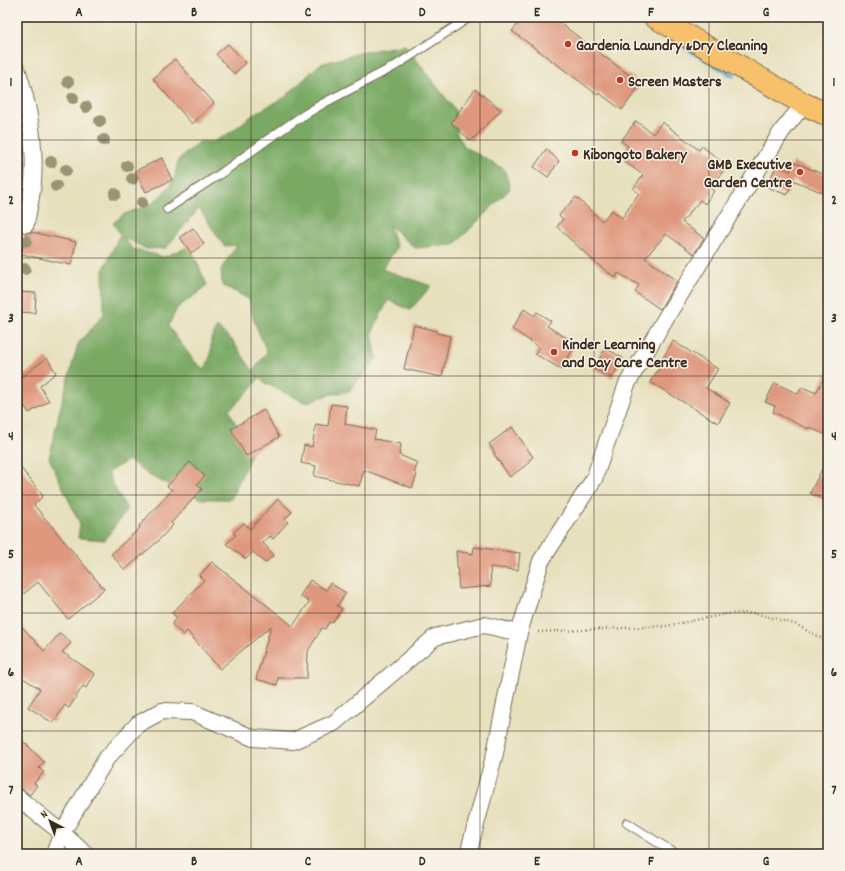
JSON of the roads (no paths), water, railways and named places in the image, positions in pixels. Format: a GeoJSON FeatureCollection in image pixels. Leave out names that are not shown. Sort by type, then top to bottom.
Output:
{"type":"FeatureCollection","features":[{"type":"Feature","properties":{"kind":"main road"},"geometry":{"type":"LineString","coordinates":[[655,17],[804,104],[828,115]]}},
{"type":"Feature","properties":{"kind":"street"},"geometry":{"type":"LineString","coordinates":[[17,69],[29,113],[34,146],[33,183],[26,224]]}},
{"type":"Feature","properties":{"kind":"street"},"geometry":{"type":"LineString","coordinates":[[468,854],[495,753],[519,632],[541,561],[594,479],[627,384],[668,314],[782,131],[804,104]]}},
{"type":"Feature","properties":{"kind":"street"},"geometry":{"type":"LineString","coordinates":[[54,854],[62,833],[106,759],[138,724],[162,711],[192,712],[253,738],[293,741],[334,723],[435,637],[484,625],[519,632]]}},
{"type":"Feature","properties":{"kind":"street"},"geometry":{"type":"LineString","coordinates":[[17,797],[62,833],[85,854]]}},
{"type":"Feature","properties":{"kind":"lane"},"geometry":{"type":"LineString","coordinates":[[167,209],[311,111],[395,66],[470,17]]}},
{"type":"Feature","properties":{"kind":"lane"},"geometry":{"type":"LineString","coordinates":[[627,823],[676,854]]}},
{"type":"Feature","properties":{"kind":"waterway"},"geometry":{"type":"LineString","coordinates":[[634,17],[654,29]]}},
{"type":"Feature","properties":{"kind":"waterway"},"geometry":{"type":"LineString","coordinates":[[663,34],[733,75]]}},
{"type":"Feature","properties":{"kind":"waterway"},"geometry":{"type":"LineString","coordinates":[[820,125],[828,127]]}},
{"type":"Feature","properties":{"kind":"place","name":"Gardenia Laundry &Dry Cleaning"},"geometry":{"type":"Point","coordinates":[568,44]}},
{"type":"Feature","properties":{"kind":"place","name":"Screen Masters"},"geometry":{"type":"Point","coordinates":[620,80]}},
{"type":"Feature","properties":{"kind":"place","name":"Kibongoto Bakery"},"geometry":{"type":"Point","coordinates":[575,153]}},
{"type":"Feature","properties":{"kind":"place","name":"GMB Executive Garden Centre"},"geometry":{"type":"Point","coordinates":[800,172]}},
{"type":"Feature","properties":{"kind":"place","name":"Kinder Learning and Day Care Centre"},"geometry":{"type":"Point","coordinates":[554,352]}}]}
